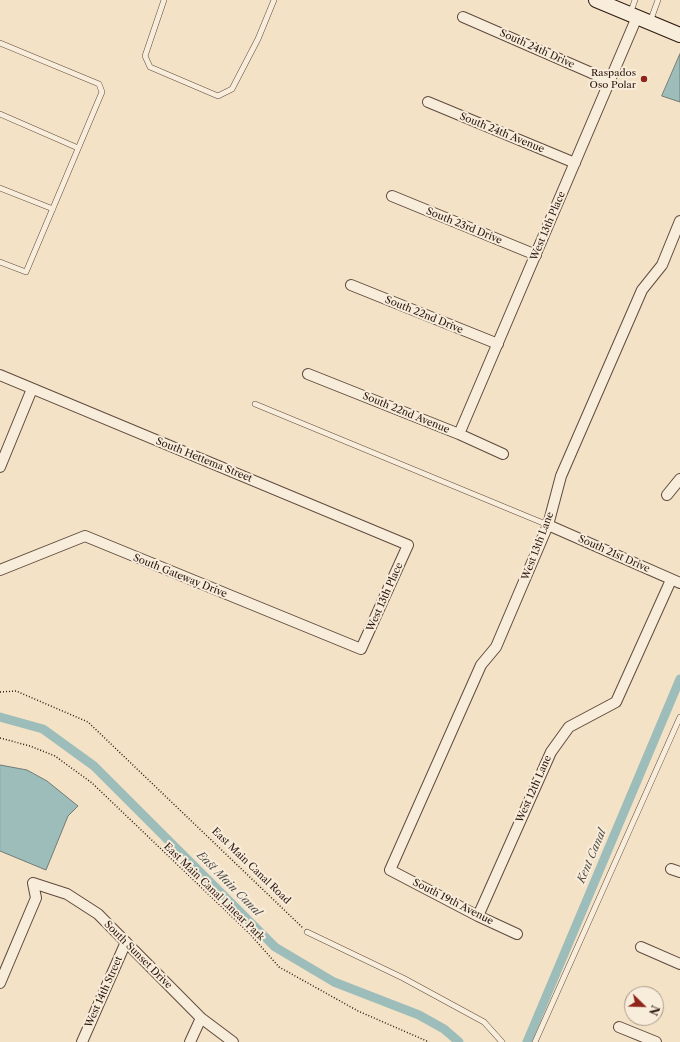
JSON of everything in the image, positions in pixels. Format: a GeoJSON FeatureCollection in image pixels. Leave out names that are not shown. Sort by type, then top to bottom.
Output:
{"type":"FeatureCollection","features":[{"type":"Feature","properties":{"kind":"main road"},"geometry":{"type":"LineString","coordinates":[[596,0],[680,35]]}},
{"type":"Feature","properties":{"kind":"street","name":"South 24th Drive"},"geometry":{"type":"LineString","coordinates":[[463,17],[610,81]]}},
{"type":"Feature","properties":{"kind":"street","name":"West 13th Place"},"geometry":{"type":"LineString","coordinates":[[459,434],[610,81],[639,18]]}},
{"type":"Feature","properties":{"kind":"street","name":"South 24th Avenue"},"geometry":{"type":"LineString","coordinates":[[428,102],[575,163]]}},
{"type":"Feature","properties":{"kind":"street","name":"South 23rd Drive"},"geometry":{"type":"LineString","coordinates":[[392,196],[536,255]]}},
{"type":"Feature","properties":{"kind":"street","name":"West 13th Lane"},"geometry":{"type":"LineString","coordinates":[[390,870],[481,665],[496,647],[548,525],[564,469],[642,290],[662,265],[680,221]]}},
{"type":"Feature","properties":{"kind":"street","name":"South 22nd Drive"},"geometry":{"type":"LineString","coordinates":[[351,285],[498,344]]}},
{"type":"Feature","properties":{"kind":"street","name":"South 22nd Avenue"},"geometry":{"type":"LineString","coordinates":[[308,374],[459,434],[503,454]]}},
{"type":"Feature","properties":{"kind":"street","name":"South Hettema Street"},"geometry":{"type":"LineString","coordinates":[[0,375],[408,545]]}},
{"type":"Feature","properties":{"kind":"street"},"geometry":{"type":"LineString","coordinates":[[0,467],[32,389]]}},
{"type":"Feature","properties":{"kind":"street"},"geometry":{"type":"LineString","coordinates":[[667,495],[680,479]]}},
{"type":"Feature","properties":{"kind":"street","name":"South 21st Drive"},"geometry":{"type":"LineString","coordinates":[[548,525],[675,582]]}},
{"type":"Feature","properties":{"kind":"street","name":"South Gateway Drive"},"geometry":{"type":"LineString","coordinates":[[0,570],[85,536],[361,649]]}},
{"type":"Feature","properties":{"kind":"street","name":"West 13th Place"},"geometry":{"type":"LineString","coordinates":[[361,649],[408,545]]}},
{"type":"Feature","properties":{"kind":"street","name":"West 12th Lane"},"geometry":{"type":"LineString","coordinates":[[478,916],[550,752],[569,727],[616,702],[675,582]]}},
{"type":"Feature","properties":{"kind":"street","name":"South 19th Avenue"},"geometry":{"type":"LineString","coordinates":[[390,870],[478,916],[517,934]]}},
{"type":"Feature","properties":{"kind":"street","name":"South Sunset Drive"},"geometry":{"type":"LineString","coordinates":[[0,983],[36,898],[33,883],[67,894],[98,914],[201,1018],[233,1042]]}},
{"type":"Feature","properties":{"kind":"street","name":"West 14th Street"},"geometry":{"type":"LineString","coordinates":[[82,1042],[126,942]]}},
{"type":"Feature","properties":{"kind":"street"},"geometry":{"type":"LineString","coordinates":[[641,947],[680,964]]}},
{"type":"Feature","properties":{"kind":"street"},"geometry":{"type":"LineString","coordinates":[[190,1042],[201,1018]]}},
{"type":"Feature","properties":{"kind":"street"},"geometry":{"type":"LineString","coordinates":[[619,1027],[656,1042]]}},
{"type":"Feature","properties":{"kind":"lane"},"geometry":{"type":"LineString","coordinates":[[164,0],[145,56],[150,67],[218,96],[232,89],[258,38],[274,0]]}},
{"type":"Feature","properties":{"kind":"lane"},"geometry":{"type":"LineString","coordinates":[[636,0],[639,18]]}},
{"type":"Feature","properties":{"kind":"lane"},"geometry":{"type":"LineString","coordinates":[[639,18],[658,0]]}},
{"type":"Feature","properties":{"kind":"lane"},"geometry":{"type":"LineString","coordinates":[[0,43],[99,84],[102,92],[26,272],[0,262]]}},
{"type":"Feature","properties":{"kind":"lane"},"geometry":{"type":"LineString","coordinates":[[0,114],[78,148]]}},
{"type":"Feature","properties":{"kind":"lane"},"geometry":{"type":"LineString","coordinates":[[0,188],[53,209]]}},
{"type":"Feature","properties":{"kind":"lane"},"geometry":{"type":"LineString","coordinates":[[255,404],[548,525]]}},
{"type":"Feature","properties":{"kind":"lane"},"geometry":{"type":"LineString","coordinates":[[535,1042],[680,717]]}},
{"type":"Feature","properties":{"kind":"lane"},"geometry":{"type":"LineString","coordinates":[[307,932],[403,978],[484,1022],[502,1042]]}},
{"type":"Feature","properties":{"kind":"path","name":"East Main Canal Road"},"geometry":{"type":"LineString","coordinates":[[0,692],[16,691],[88,722],[307,932]]}},
{"type":"Feature","properties":{"kind":"path","name":"East Main Canal Linear Park"},"geometry":{"type":"LineString","coordinates":[[0,738],[30,746],[55,756],[92,784],[249,934],[279,967],[358,1011],[429,1042]]}},
{"type":"Feature","properties":{"kind":"water"},"geometry":{"type":"Polygon","coordinates":[[[680,54],[680,102],[662,96],[680,54]]]}},
{"type":"Feature","properties":{"kind":"water"},"geometry":{"type":"Polygon","coordinates":[[[0,765],[27,770],[47,781],[78,806],[68,816],[46,870],[0,851],[0,765]]]}},
{"type":"Feature","properties":{"kind":"waterway","name":"Kent Canal"},"geometry":{"type":"LineString","coordinates":[[527,1042],[680,679]]}},
{"type":"Feature","properties":{"kind":"waterway","name":"East Main Canal"},"geometry":{"type":"LineString","coordinates":[[0,717],[43,729],[94,766],[275,947],[334,982],[419,1015],[444,1029],[459,1042]]}},
{"type":"Feature","properties":{"kind":"place","name":"Raspados Oso Polar"},"geometry":{"type":"Point","coordinates":[644,79]}}]}
